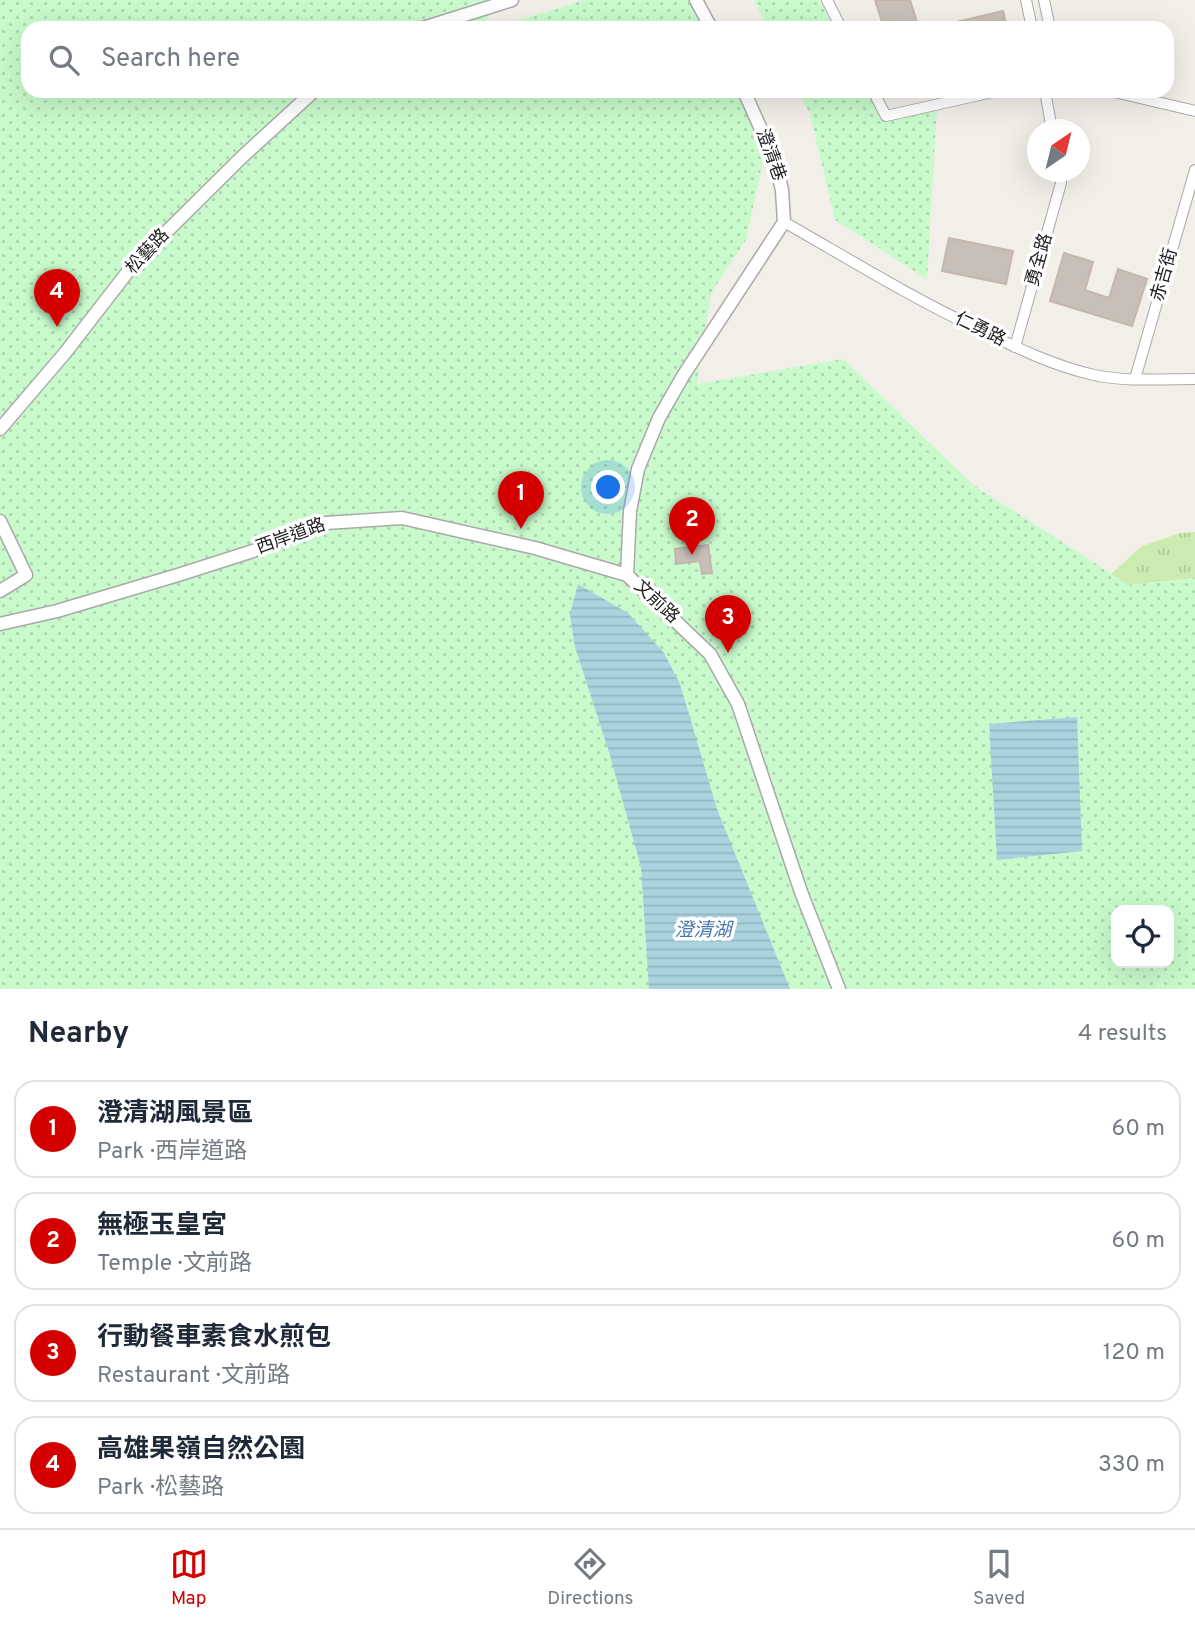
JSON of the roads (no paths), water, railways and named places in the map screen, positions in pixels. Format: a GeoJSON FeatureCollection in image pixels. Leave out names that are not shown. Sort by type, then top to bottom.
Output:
{"type":"FeatureCollection","features":[{"type":"Feature","properties":{"kind":"street"},"geometry":{"type":"LineString","coordinates":[[445,21],[512,0]]}},
{"type":"Feature","properties":{"kind":"street"},"geometry":{"type":"LineString","coordinates":[[696,0],[707,21]]}},
{"type":"Feature","properties":{"kind":"street"},"geometry":{"type":"LineString","coordinates":[[827,0],[838,21]]}},
{"type":"Feature","properties":{"kind":"street"},"geometry":{"type":"LineString","coordinates":[[1026,0],[1030,21]]}},
{"type":"Feature","properties":{"kind":"street"},"geometry":{"type":"LineString","coordinates":[[1044,0],[1048,21]]}},
{"type":"Feature","properties":{"kind":"street","name":"松藝路"},"geometry":{"type":"LineString","coordinates":[[0,429],[65,353],[133,265],[242,157],[306,98]]}},
{"type":"Feature","properties":{"kind":"street","name":"澄清巷"},"geometry":{"type":"LineString","coordinates":[[747,98],[775,161],[782,190],[784,222]]}},
{"type":"Feature","properties":{"kind":"street"},"geometry":{"type":"LineString","coordinates":[[877,98],[886,116],[966,98]]}},
{"type":"Feature","properties":{"kind":"street"},"geometry":{"type":"LineString","coordinates":[[1046,98],[1050,119]]}},
{"type":"Feature","properties":{"kind":"street"},"geometry":{"type":"LineString","coordinates":[[1140,98],[1195,111]]}},
{"type":"Feature","properties":{"kind":"street","name":"赤吉街"},"geometry":{"type":"LineString","coordinates":[[1135,379],[1195,170]]}},
{"type":"Feature","properties":{"kind":"street","name":"勇全路"},"geometry":{"type":"LineString","coordinates":[[1015,347],[1061,182]]}},
{"type":"Feature","properties":{"kind":"street","name":"仁勇路"},"geometry":{"type":"LineString","coordinates":[[784,222],[925,304],[1064,367],[1096,375],[1135,379],[1195,379]]}},
{"type":"Feature","properties":{"kind":"street","name":"文前路"},"geometry":{"type":"LineString","coordinates":[[784,222],[683,376],[659,418],[638,469],[630,511],[627,575],[710,654],[737,704],[801,892],[839,989]]}},
{"type":"Feature","properties":{"kind":"street","name":"西岸道路"},"geometry":{"type":"LineString","coordinates":[[0,624],[57,611],[178,575],[253,551],[326,523],[402,518],[535,548],[627,575]]}},
{"type":"Feature","properties":{"kind":"street"},"geometry":{"type":"LineString","coordinates":[[0,521],[26,575],[0,591]]}},
{"type":"Feature","properties":{"kind":"water","name":"澄清湖"},"geometry":{"type":"Polygon","coordinates":[[[578,584],[628,613],[664,653],[680,684],[717,809],[790,989],[649,989],[641,867],[609,752],[575,647],[570,614],[578,584]]]}},
{"type":"Feature","properties":{"kind":"water"},"geometry":{"type":"Polygon","coordinates":[[[1077,717],[1082,851],[997,860],[989,724],[1077,717]]]}},
{"type":"Feature","properties":{"kind":"place","name":"高雄果嶺自然公園"},"geometry":{"type":"Point","coordinates":[57,327]}},
{"type":"Feature","properties":{"kind":"place","name":"澄清湖風景區"},"geometry":{"type":"Point","coordinates":[521,529]}},
{"type":"Feature","properties":{"kind":"place","name":"無極玉皇宮"},"geometry":{"type":"Point","coordinates":[692,555]}},
{"type":"Feature","properties":{"kind":"place","name":"行動餐車素食水煎包"},"geometry":{"type":"Point","coordinates":[728,653]}}]}
